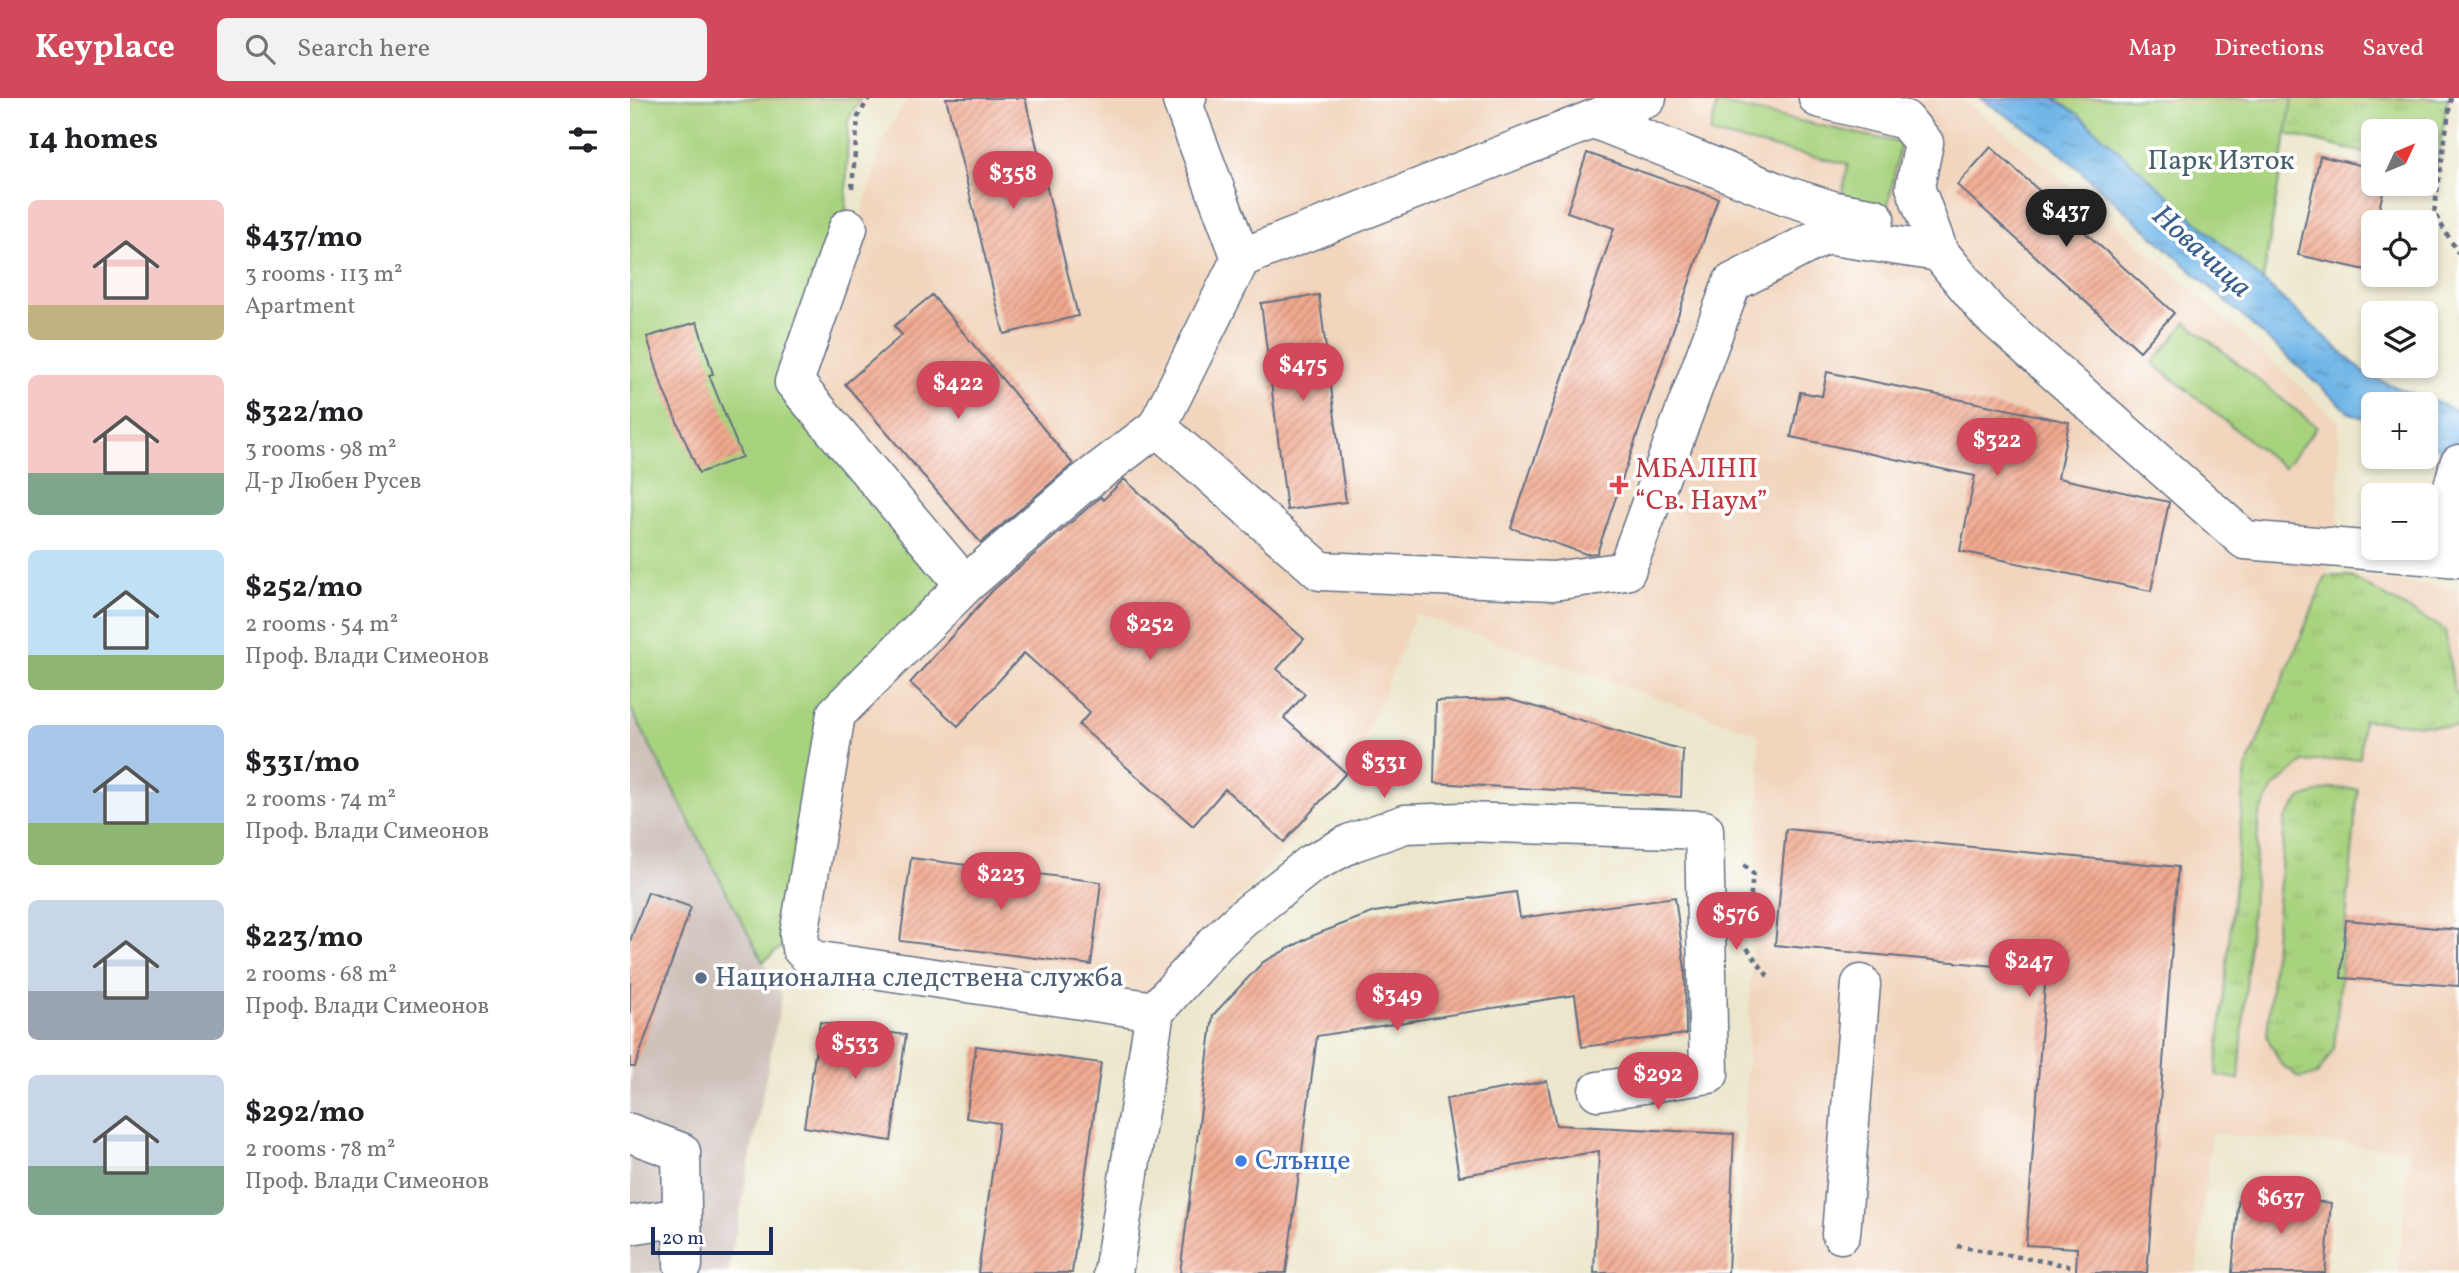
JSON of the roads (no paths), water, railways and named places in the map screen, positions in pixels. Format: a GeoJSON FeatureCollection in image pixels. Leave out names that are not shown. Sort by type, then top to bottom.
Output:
{"type":"FeatureCollection","features":[{"type":"Feature","properties":{"kind":"street"},"geometry":{"type":"LineString","coordinates":[[1187,98],[1182,101],[1241,258]]}},
{"type":"Feature","properties":{"kind":"street"},"geometry":{"type":"LineString","coordinates":[[1155,1011],[813,960],[801,948],[799,935],[836,714],[965,585],[1077,488],[1157,427],[1241,258],[1647,98]]}},
{"type":"Feature","properties":{"kind":"street"},"geometry":{"type":"LineString","coordinates":[[1818,98],[1905,120],[1924,143],[1915,187],[1934,239],[1989,313],[2245,540],[2447,556],[2456,471]]}},
{"type":"Feature","properties":{"kind":"street"},"geometry":{"type":"LineString","coordinates":[[1594,119],[1787,196],[1934,239]]}},
{"type":"Feature","properties":{"kind":"street"},"geometry":{"type":"LineString","coordinates":[[848,228],[794,382],[965,585]]}},
{"type":"Feature","properties":{"kind":"street"},"geometry":{"type":"LineString","coordinates":[[1157,427],[1320,571],[1553,581],[1626,571],[1732,283],[1825,235],[1934,239]]}},
{"type":"Feature","properties":{"kind":"street"},"geometry":{"type":"LineString","coordinates":[[1113,1273],[1155,1011],[1225,934],[1311,864],[1351,843],[1405,824],[1464,822],[1704,830],[1709,1074],[1598,1091]]}},
{"type":"Feature","properties":{"kind":"street"},"geometry":{"type":"LineString","coordinates":[[1841,1234],[1861,984]]}},
{"type":"Feature","properties":{"kind":"street"},"geometry":{"type":"LineString","coordinates":[[630,1133],[681,1152],[683,1265]]}},
{"type":"Feature","properties":{"kind":"street"},"geometry":{"type":"LineString","coordinates":[[630,1225],[682,1217]]}},
{"type":"Feature","properties":{"kind":"water","name":"Новачица"},"geometry":{"type":"Polygon","coordinates":[[[1980,98],[2054,98],[2078,114],[2361,370],[2361,378],[2373,378],[2410,392],[2361,392],[2361,417],[2350,413],[2053,146],[1980,98]]]}},
{"type":"Feature","properties":{"kind":"water"},"geometry":{"type":"Polygon","coordinates":[[[2438,403],[2459,411],[2459,456],[2438,448],[2438,403]]]}},
{"type":"Feature","properties":{"kind":"place","name":"MБАЛНП “Св. Наум”"},"geometry":{"type":"Point","coordinates":[1619,485]}},
{"type":"Feature","properties":{"kind":"place","name":"Национална следствена служба"},"geometry":{"type":"Point","coordinates":[701,978]}},
{"type":"Feature","properties":{"kind":"place","name":"Слънце"},"geometry":{"type":"Point","coordinates":[1241,1161]}},
{"type":"Feature","properties":{"kind":"park label","name":"Парк Изток"},"geometry":{"type":"Point","coordinates":[2221,161]}}]}
